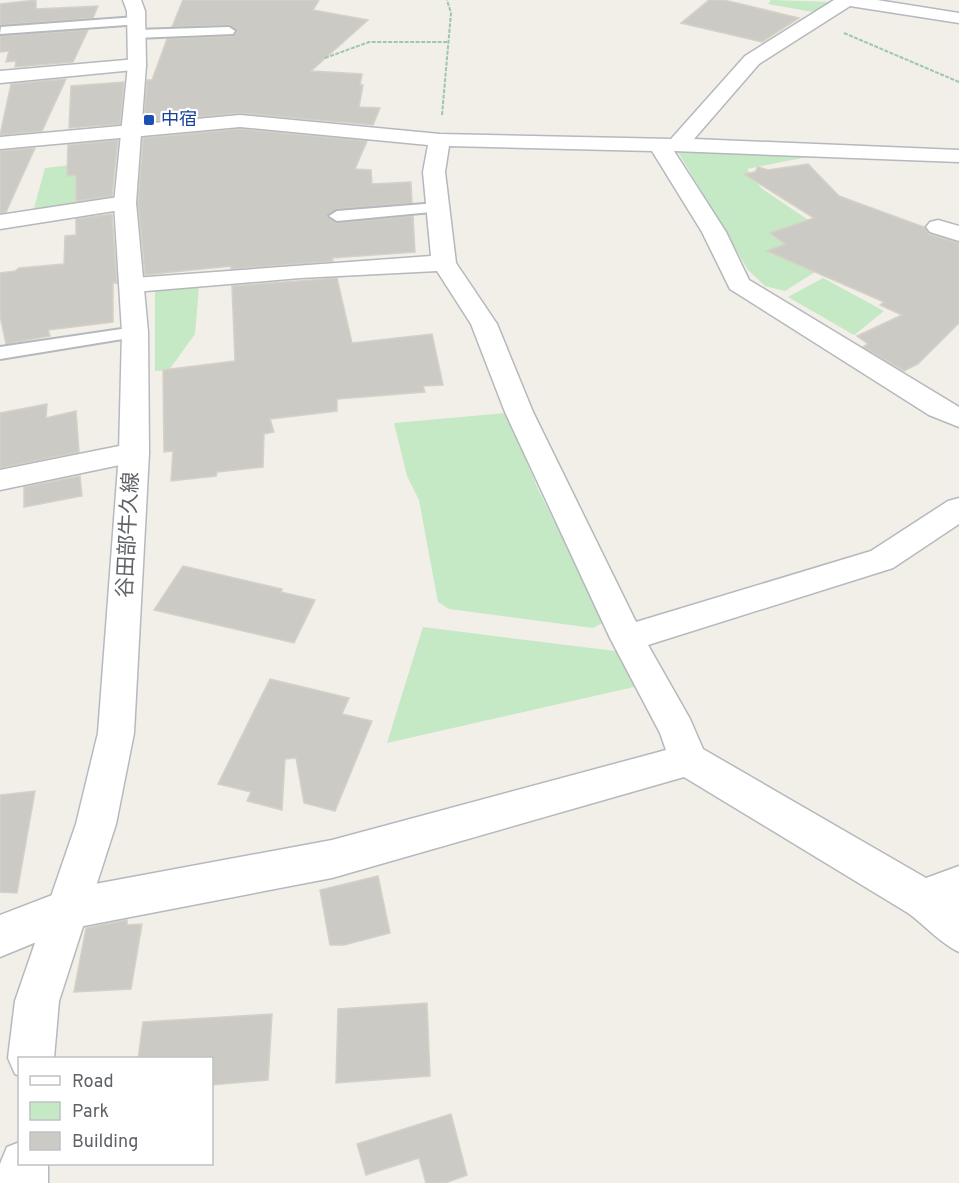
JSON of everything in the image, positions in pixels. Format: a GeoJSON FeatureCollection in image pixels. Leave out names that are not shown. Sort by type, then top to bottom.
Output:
{"type":"FeatureCollection","features":[{"type":"Feature","properties":{"kind":"street"},"geometry":{"type":"LineString","coordinates":[[667,145],[695,128],[752,60],[845,0],[877,2],[959,18]]}},
{"type":"Feature","properties":{"kind":"street","name":"谷田部牛久線"},"geometry":{"type":"LineString","coordinates":[[31,1057],[37,1001],[96,824],[116,734],[134,453],[134,285],[125,203],[137,65],[135,18]]}},
{"type":"Feature","properties":{"kind":"street"},"geometry":{"type":"LineString","coordinates":[[0,76],[137,65]]}},
{"type":"Feature","properties":{"kind":"street"},"geometry":{"type":"LineString","coordinates":[[0,143],[240,121],[440,140],[667,145],[959,156]]}},
{"type":"Feature","properties":{"kind":"street"},"geometry":{"type":"LineString","coordinates":[[440,140],[434,172],[444,263],[484,324],[519,412],[627,638],[677,730],[688,760],[941,892],[948,917],[959,931]]}},
{"type":"Feature","properties":{"kind":"street"},"geometry":{"type":"LineString","coordinates":[[667,145],[739,284],[939,409],[959,418]]}},
{"type":"Feature","properties":{"kind":"street"},"geometry":{"type":"LineString","coordinates":[[0,222],[125,203]]}},
{"type":"Feature","properties":{"kind":"street"},"geometry":{"type":"LineString","coordinates":[[134,285],[300,271],[444,263]]}},
{"type":"Feature","properties":{"kind":"street"},"geometry":{"type":"LineString","coordinates":[[0,480],[134,453]]}},
{"type":"Feature","properties":{"kind":"street"},"geometry":{"type":"LineString","coordinates":[[627,638],[882,560],[959,509]]}},
{"type":"Feature","properties":{"kind":"street"},"geometry":{"type":"LineString","coordinates":[[0,936],[68,909],[332,860],[688,760]]}},
{"type":"Feature","properties":{"kind":"street"},"geometry":{"type":"LineString","coordinates":[[24,1165],[24,1183]]}},
{"type":"Feature","properties":{"kind":"lane"},"geometry":{"type":"LineString","coordinates":[[1,31],[135,18],[229,31]]}},
{"type":"Feature","properties":{"kind":"lane"},"geometry":{"type":"LineString","coordinates":[[337,216],[437,208]]}},
{"type":"Feature","properties":{"kind":"lane"},"geometry":{"type":"LineString","coordinates":[[0,353],[135,332]]}},
{"type":"Feature","properties":{"kind":"path"},"geometry":{"type":"LineString","coordinates":[[440,140],[451,13],[447,0]]}},
{"type":"Feature","properties":{"kind":"path"},"geometry":{"type":"LineString","coordinates":[[816,20],[959,82]]}},
{"type":"Feature","properties":{"kind":"path"},"geometry":{"type":"LineString","coordinates":[[325,58],[336,57],[358,44],[376,41],[448,42]]}},
{"type":"Feature","properties":{"kind":"green space"},"geometry":{"type":"Polygon","coordinates":[[[771,0],[831,2],[813,12],[768,4],[771,0]]]}},
{"type":"Feature","properties":{"kind":"green space"},"geometry":{"type":"Polygon","coordinates":[[[678,152],[817,155],[747,169],[761,188],[851,249],[785,291],[765,286],[748,270],[678,152]]]}},
{"type":"Feature","properties":{"kind":"green space"},"geometry":{"type":"Polygon","coordinates":[[[114,160],[111,198],[33,212],[45,168],[114,160]]]}},
{"type":"Feature","properties":{"kind":"green space"},"geometry":{"type":"Polygon","coordinates":[[[823,278],[884,311],[854,335],[788,297],[823,278]]]}},
{"type":"Feature","properties":{"kind":"green space"},"geometry":{"type":"Polygon","coordinates":[[[199,286],[195,334],[169,370],[155,371],[155,291],[199,286]]]}},
{"type":"Feature","properties":{"kind":"green space"},"geometry":{"type":"Polygon","coordinates":[[[506,413],[539,491],[604,622],[593,628],[449,609],[438,602],[419,500],[407,476],[394,423],[506,413]]]}},
{"type":"Feature","properties":{"kind":"green space"},"geometry":{"type":"Polygon","coordinates":[[[423,627],[623,652],[634,687],[387,743],[423,627]]]}},
{"type":"Feature","properties":{"kind":"building"},"geometry":{"type":"Polygon","coordinates":[[[36,0],[36,9],[98,6],[93,18],[0,25],[0,4],[36,0]]]}},
{"type":"Feature","properties":{"kind":"building"},"geometry":{"type":"Polygon","coordinates":[[[183,0],[319,0],[313,10],[368,20],[311,71],[362,74],[360,85],[363,85],[359,107],[380,108],[373,125],[240,113],[144,122],[147,80],[152,80],[167,39],[233,36],[237,32],[229,25],[172,27],[183,0]]]}},
{"type":"Feature","properties":{"kind":"building"},"geometry":{"type":"Polygon","coordinates":[[[709,0],[724,0],[799,18],[762,42],[681,23],[709,0]]]}},
{"type":"Feature","properties":{"kind":"building"},"geometry":{"type":"Polygon","coordinates":[[[88,30],[73,62],[15,67],[16,61],[6,62],[9,51],[0,52],[0,36],[88,30]]]}},
{"type":"Feature","properties":{"kind":"building"},"geometry":{"type":"Polygon","coordinates":[[[66,79],[42,131],[0,135],[11,84],[66,79]]]}},
{"type":"Feature","properties":{"kind":"building"},"geometry":{"type":"Polygon","coordinates":[[[124,82],[120,124],[69,128],[71,86],[124,82]]]}},
{"type":"Feature","properties":{"kind":"building"},"geometry":{"type":"Polygon","coordinates":[[[240,129],[367,141],[355,169],[371,170],[372,184],[411,182],[412,203],[337,209],[327,217],[337,223],[413,216],[415,252],[332,258],[333,261],[231,269],[231,266],[145,275],[138,203],[143,138],[240,129]]]}},
{"type":"Feature","properties":{"kind":"building"},"geometry":{"type":"Polygon","coordinates":[[[118,140],[112,196],[76,201],[76,175],[67,176],[68,145],[118,140]]]}},
{"type":"Feature","properties":{"kind":"building"},"geometry":{"type":"Polygon","coordinates":[[[35,148],[6,212],[0,213],[0,151],[35,148]]]}},
{"type":"Feature","properties":{"kind":"building"},"geometry":{"type":"Polygon","coordinates":[[[808,164],[839,196],[924,227],[929,234],[959,243],[959,323],[918,364],[904,371],[863,347],[868,344],[857,336],[902,315],[880,305],[884,302],[767,251],[785,244],[770,233],[814,218],[744,174],[755,172],[758,167],[768,170],[808,164]]]}},
{"type":"Feature","properties":{"kind":"building"},"geometry":{"type":"Polygon","coordinates":[[[112,214],[117,283],[113,283],[113,322],[48,330],[50,336],[6,344],[0,316],[0,273],[15,271],[19,268],[64,264],[65,236],[76,235],[76,219],[112,214]]]}},
{"type":"Feature","properties":{"kind":"building"},"geometry":{"type":"Polygon","coordinates":[[[337,278],[352,343],[432,334],[443,385],[423,386],[425,392],[337,399],[337,411],[270,419],[274,432],[264,434],[263,467],[217,472],[216,476],[171,481],[173,451],[164,452],[163,370],[235,361],[232,286],[337,278]]]}},
{"type":"Feature","properties":{"kind":"building"},"geometry":{"type":"Polygon","coordinates":[[[47,404],[46,418],[76,411],[79,452],[0,468],[0,413],[47,404]]]}},
{"type":"Feature","properties":{"kind":"building"},"geometry":{"type":"Polygon","coordinates":[[[80,476],[82,496],[24,507],[24,487],[80,476]]]}},
{"type":"Feature","properties":{"kind":"building"},"geometry":{"type":"Polygon","coordinates":[[[183,566],[282,589],[281,592],[315,600],[294,643],[154,610],[183,566]]]}},
{"type":"Feature","properties":{"kind":"building"},"geometry":{"type":"Polygon","coordinates":[[[270,679],[349,698],[342,714],[372,721],[335,811],[304,803],[296,758],[285,759],[282,810],[247,801],[251,792],[218,784],[270,679]]]}},
{"type":"Feature","properties":{"kind":"building"},"geometry":{"type":"Polygon","coordinates":[[[35,791],[17,893],[0,892],[0,795],[35,791]]]}},
{"type":"Feature","properties":{"kind":"building"},"geometry":{"type":"Polygon","coordinates":[[[378,876],[390,933],[344,945],[330,945],[320,890],[378,876]]]}},
{"type":"Feature","properties":{"kind":"building"},"geometry":{"type":"Polygon","coordinates":[[[127,920],[127,925],[142,924],[131,989],[74,992],[86,928],[127,920]]]}},
{"type":"Feature","properties":{"kind":"building"},"geometry":{"type":"Polygon","coordinates":[[[427,1003],[430,1076],[336,1083],[338,1009],[427,1003]]]}},
{"type":"Feature","properties":{"kind":"building"},"geometry":{"type":"Polygon","coordinates":[[[272,1014],[268,1080],[213,1085],[213,1057],[138,1057],[143,1022],[272,1014]]]}},
{"type":"Feature","properties":{"kind":"building"},"geometry":{"type":"Polygon","coordinates":[[[451,1114],[467,1175],[445,1183],[426,1183],[419,1158],[366,1175],[357,1144],[451,1114]]]}},
{"type":"Feature","properties":{"kind":"place","name":"中宿"},"geometry":{"type":"Point","coordinates":[149,120]}}]}
